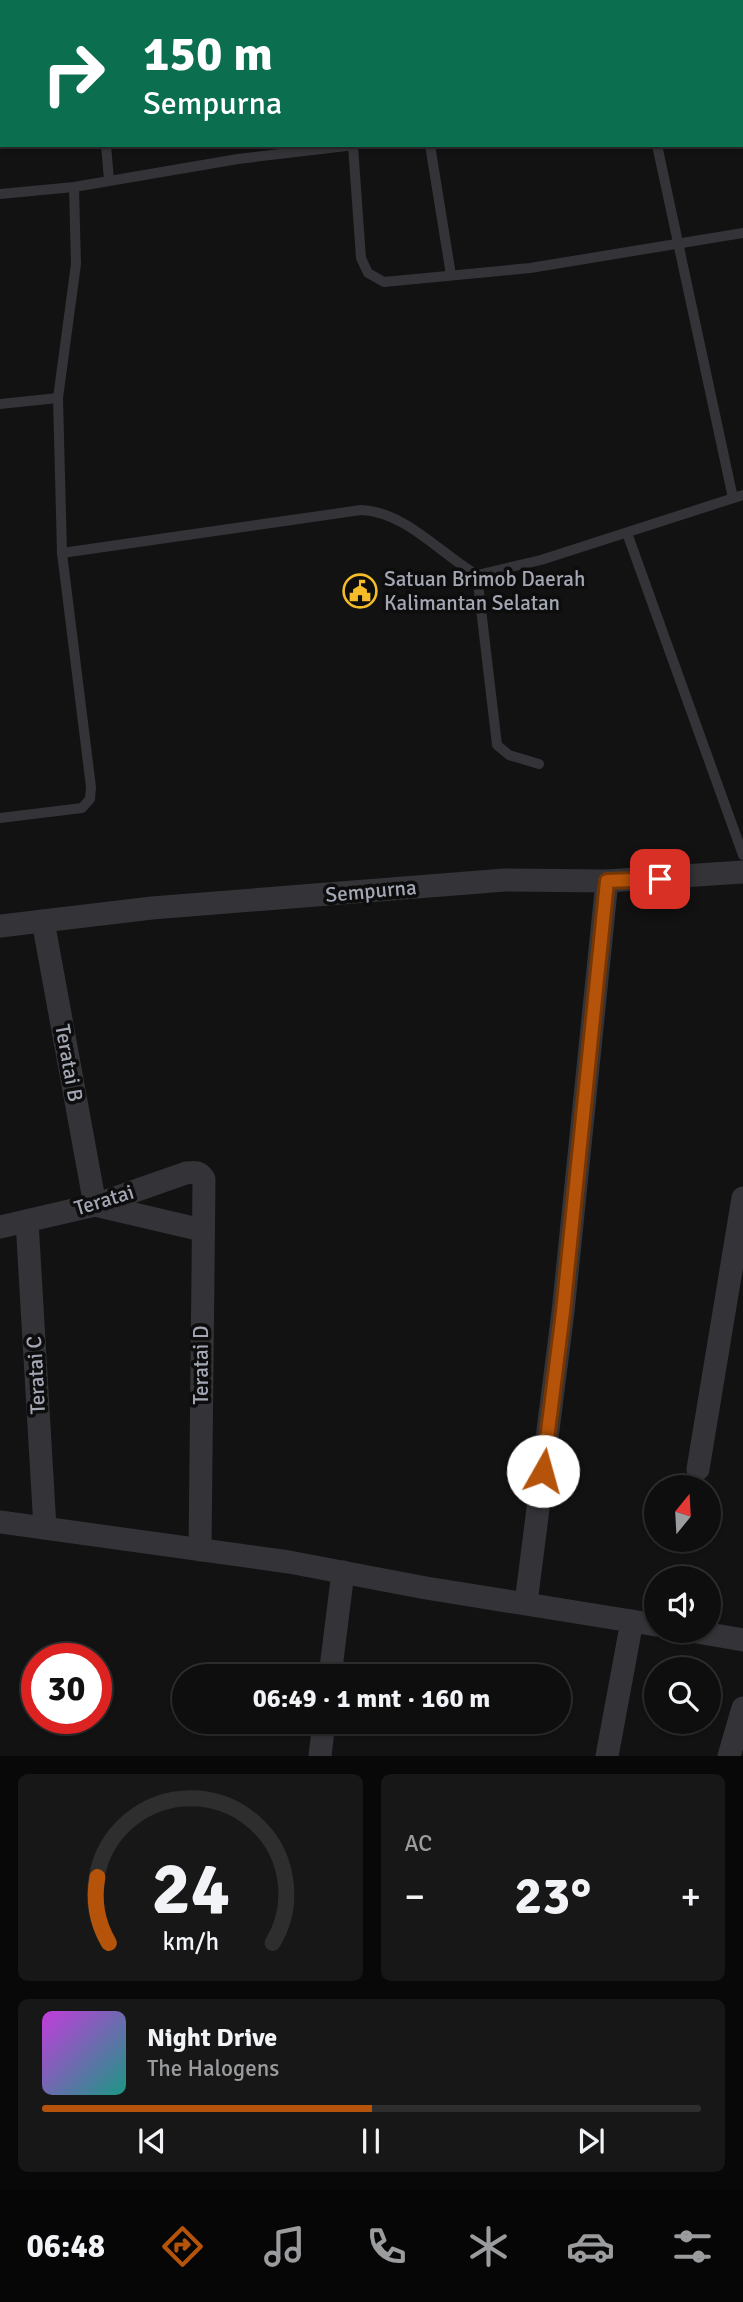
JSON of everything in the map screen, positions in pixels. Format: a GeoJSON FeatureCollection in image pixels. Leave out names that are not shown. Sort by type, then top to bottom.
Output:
{"type":"FeatureCollection","features":[{"type":"Feature","properties":{"kind":"street","name":"Sempurna"},"geometry":{"type":"LineString","coordinates":[[0,926],[152,908],[492,881],[607,881],[743,872]]}},
{"type":"Feature","properties":{"kind":"street"},"geometry":{"type":"LineString","coordinates":[[526,1604],[563,1312],[607,881]]}},
{"type":"Feature","properties":{"kind":"street","name":"Teratai B"},"geometry":{"type":"LineString","coordinates":[[43,921],[95,1205]]}},
{"type":"Feature","properties":{"kind":"street","name":"Teratai"},"geometry":{"type":"LineString","coordinates":[[0,1227],[95,1205],[186,1173],[196,1171],[204,1180]]}},
{"type":"Feature","properties":{"kind":"street","name":"Teratai D"},"geometry":{"type":"LineString","coordinates":[[200,1550],[204,1180]]}},
{"type":"Feature","properties":{"kind":"street"},"geometry":{"type":"LineString","coordinates":[[698,1469],[743,1198]]}},
{"type":"Feature","properties":{"kind":"street"},"geometry":{"type":"LineString","coordinates":[[95,1205],[202,1230]]}},
{"type":"Feature","properties":{"kind":"street","name":"Teratai C"},"geometry":{"type":"LineString","coordinates":[[27,1221],[45,1528]]}},
{"type":"Feature","properties":{"kind":"street"},"geometry":{"type":"LineString","coordinates":[[0,1521],[289,1562],[644,1623]]}},
{"type":"Feature","properties":{"kind":"street"},"geometry":{"type":"LineString","coordinates":[[332,1664],[343,1572]]}},
{"type":"Feature","properties":{"kind":"street"},"geometry":{"type":"LineString","coordinates":[[607,1756],[632,1621]]}},
{"type":"Feature","properties":{"kind":"street"},"geometry":{"type":"LineString","coordinates":[[721,1636],[743,1640]]}},
{"type":"Feature","properties":{"kind":"street"},"geometry":{"type":"LineString","coordinates":[[729,1756],[743,1708]]}},
{"type":"Feature","properties":{"kind":"street"},"geometry":{"type":"LineString","coordinates":[[320,1756],[323,1734]]}},
{"type":"Feature","properties":{"kind":"lane"},"geometry":{"type":"LineString","coordinates":[[106,147],[109,180]]}},
{"type":"Feature","properties":{"kind":"lane"},"geometry":{"type":"LineString","coordinates":[[0,194],[74,187],[238,159],[337,147]]}},
{"type":"Feature","properties":{"kind":"lane"},"geometry":{"type":"LineString","coordinates":[[354,147],[361,258],[368,274],[384,282],[530,268],[743,233]]}},
{"type":"Feature","properties":{"kind":"lane"},"geometry":{"type":"LineString","coordinates":[[430,147],[451,275]]}},
{"type":"Feature","properties":{"kind":"lane"},"geometry":{"type":"LineString","coordinates":[[62,552],[361,510],[376,511],[397,519],[477,575],[541,560],[738,497],[657,147]]}},
{"type":"Feature","properties":{"kind":"lane"},"geometry":{"type":"LineString","coordinates":[[0,818],[82,808],[90,799],[91,787],[62,552],[58,398],[76,264],[74,187]]}},
{"type":"Feature","properties":{"kind":"lane"},"geometry":{"type":"LineString","coordinates":[[0,404],[58,398]]}},
{"type":"Feature","properties":{"kind":"lane"},"geometry":{"type":"LineString","coordinates":[[627,533],[743,855]]}},
{"type":"Feature","properties":{"kind":"lane"},"geometry":{"type":"LineString","coordinates":[[477,575],[497,745],[509,755],[539,764]]}},
{"type":"Feature","properties":{"kind":"place","name":"Satuan Brimob Daerah Kalimantan Selatan"},"geometry":{"type":"Point","coordinates":[360,591]}},
{"type":"Feature","properties":{"kind":"route"},"geometry":{"type":"LineString","coordinates":[[543,1471],[563,1312],[607,881],[660,879]]}}]}
